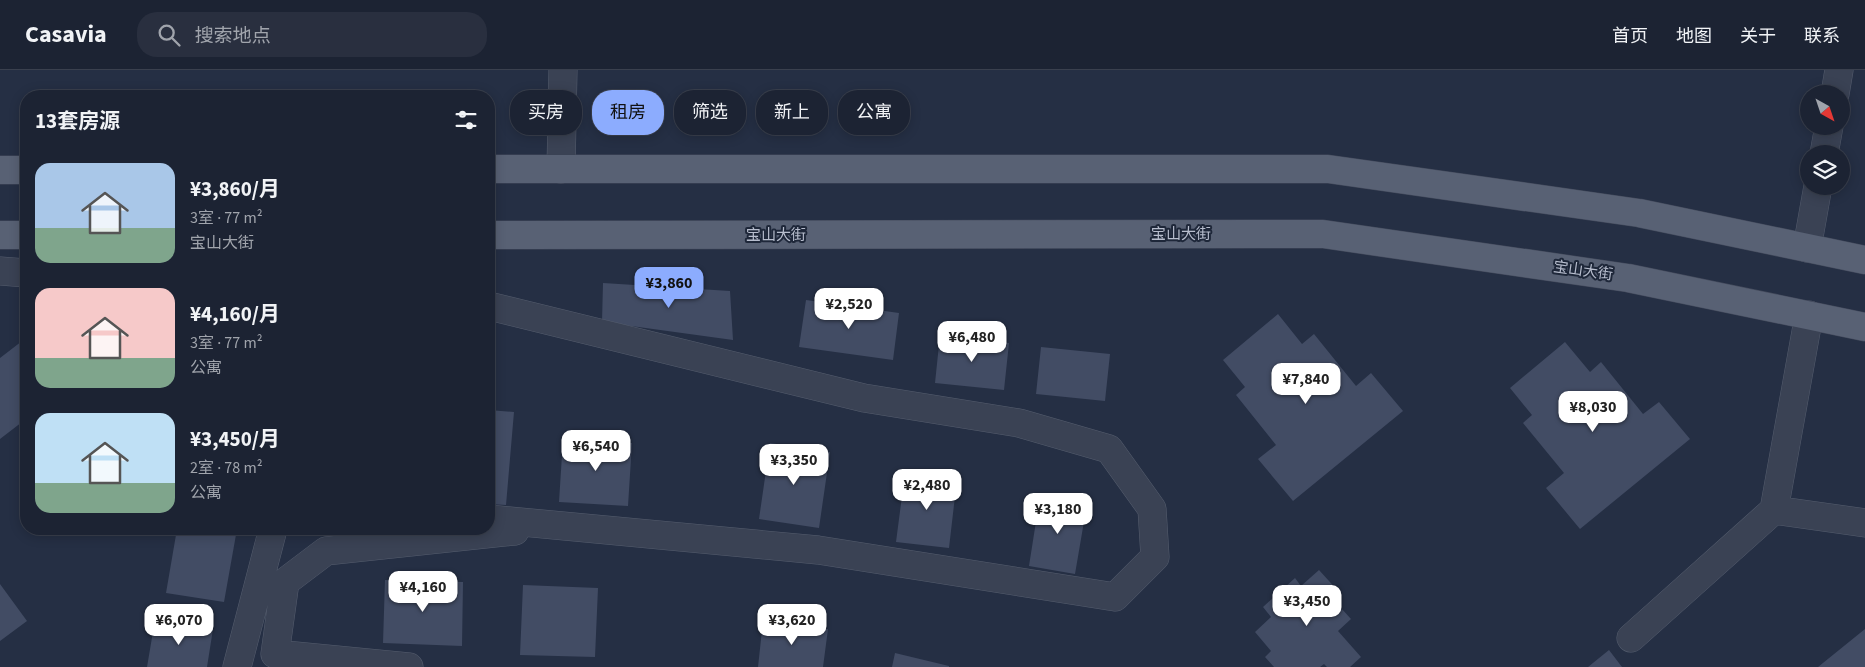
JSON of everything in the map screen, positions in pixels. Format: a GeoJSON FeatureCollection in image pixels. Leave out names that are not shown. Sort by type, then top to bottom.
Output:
{"type":"FeatureCollection","features":[{"type":"Feature","properties":{"kind":"main road"},"geometry":{"type":"LineString","coordinates":[[495,170],[1328,169],[1639,213],[1865,260]]}},
{"type":"Feature","properties":{"kind":"main road"},"geometry":{"type":"LineString","coordinates":[[0,170],[20,170]]}},
{"type":"Feature","properties":{"kind":"main road","name":"宝山大街"},"geometry":{"type":"LineString","coordinates":[[495,235],[1323,234],[1628,278],[1865,327]]}},
{"type":"Feature","properties":{"kind":"main road"},"geometry":{"type":"LineString","coordinates":[[0,235],[20,235]]}},
{"type":"Feature","properties":{"kind":"street"},"geometry":{"type":"LineString","coordinates":[[561,169],[563,70]]}},
{"type":"Feature","properties":{"kind":"street"},"geometry":{"type":"LineString","coordinates":[[1836,85],[1839,70]]}},
{"type":"Feature","properties":{"kind":"street"},"geometry":{"type":"LineString","coordinates":[[1808,248],[1817,195]]}},
{"type":"Feature","properties":{"kind":"street"},"geometry":{"type":"LineString","coordinates":[[0,272],[20,273]]}},
{"type":"Feature","properties":{"kind":"street"},"geometry":{"type":"LineString","coordinates":[[495,307],[864,398],[1018,423],[1109,449],[1152,509],[1155,558],[1115,597],[818,550],[495,520]]}},
{"type":"Feature","properties":{"kind":"street"},"geometry":{"type":"LineString","coordinates":[[1631,638],[1774,510],[1809,315]]}},
{"type":"Feature","properties":{"kind":"street"},"geometry":{"type":"LineString","coordinates":[[1774,510],[1865,523]]}},
{"type":"Feature","properties":{"kind":"street"},"geometry":{"type":"LineString","coordinates":[[495,533],[562,526]]}},
{"type":"Feature","properties":{"kind":"street"},"geometry":{"type":"LineString","coordinates":[[237,667],[271,535]]}},
{"type":"Feature","properties":{"kind":"street"},"geometry":{"type":"LineString","coordinates":[[408,667],[276,654],[285,582],[326,551],[477,535]]}},
{"type":"Feature","properties":{"kind":"building"},"geometry":{"type":"Polygon","coordinates":[[[603,283],[730,291],[733,340],[602,322],[603,283]]]}},
{"type":"Feature","properties":{"kind":"building"},"geometry":{"type":"Polygon","coordinates":[[[806,300],[899,313],[893,360],[799,347],[806,300]]]}},
{"type":"Feature","properties":{"kind":"building"},"geometry":{"type":"Polygon","coordinates":[[[1278,314],[1302,344],[1314,334],[1356,386],[1371,373],[1403,411],[1293,501],[1258,459],[1276,445],[1236,395],[1245,387],[1223,360],[1278,314]]]}},
{"type":"Feature","properties":{"kind":"building"},"geometry":{"type":"Polygon","coordinates":[[[940,335],[1009,343],[1004,390],[935,383],[940,335]]]}},
{"type":"Feature","properties":{"kind":"building"},"geometry":{"type":"Polygon","coordinates":[[[1565,342],[1590,372],[1601,362],[1643,414],[1659,402],[1690,439],[1580,529],[1546,488],[1564,473],[1523,423],[1532,415],[1510,388],[1565,342]]]}},
{"type":"Feature","properties":{"kind":"building"},"geometry":{"type":"Polygon","coordinates":[[[20,343],[20,424],[0,439],[0,358],[20,343]]]}},
{"type":"Feature","properties":{"kind":"building"},"geometry":{"type":"Polygon","coordinates":[[[1041,347],[1110,354],[1105,401],[1036,394],[1041,347]]]}},
{"type":"Feature","properties":{"kind":"building"},"geometry":{"type":"Polygon","coordinates":[[[495,410],[514,412],[506,505],[495,504],[495,410]]]}},
{"type":"Feature","properties":{"kind":"building"},"geometry":{"type":"Polygon","coordinates":[[[563,439],[632,443],[628,506],[559,502],[563,439]]]}},
{"type":"Feature","properties":{"kind":"building"},"geometry":{"type":"Polygon","coordinates":[[[770,443],[830,452],[819,528],[759,519],[770,443]]]}},
{"type":"Feature","properties":{"kind":"building"},"geometry":{"type":"Polygon","coordinates":[[[905,473],[957,479],[949,548],[896,542],[905,473]]]}},
{"type":"Feature","properties":{"kind":"building"},"geometry":{"type":"Polygon","coordinates":[[[1040,496],[1087,504],[1075,574],[1029,566],[1040,496]]]}},
{"type":"Feature","properties":{"kind":"building"},"geometry":{"type":"Polygon","coordinates":[[[176,535],[236,535],[224,602],[166,593],[176,535]]]}},
{"type":"Feature","properties":{"kind":"building"},"geometry":{"type":"Polygon","coordinates":[[[1319,570],[1339,592],[1332,598],[1351,619],[1338,631],[1361,657],[1350,667],[1327,667],[1324,664],[1320,667],[1274,667],[1265,657],[1271,651],[1255,632],[1271,617],[1263,607],[1295,578],[1301,586],[1319,570]]]}},
{"type":"Feature","properties":{"kind":"building"},"geometry":{"type":"Polygon","coordinates":[[[385,580],[463,582],[462,646],[383,643],[385,580]]]}},
{"type":"Feature","properties":{"kind":"building"},"geometry":{"type":"Polygon","coordinates":[[[0,584],[27,621],[0,641],[0,584]]]}},
{"type":"Feature","properties":{"kind":"building"},"geometry":{"type":"Polygon","coordinates":[[[523,585],[598,588],[595,657],[520,655],[523,585]]]}},
{"type":"Feature","properties":{"kind":"building"},"geometry":{"type":"Polygon","coordinates":[[[155,620],[213,629],[207,667],[147,667],[155,620]]]}},
{"type":"Feature","properties":{"kind":"building"},"geometry":{"type":"Polygon","coordinates":[[[763,621],[828,629],[823,667],[758,667],[763,621]]]}},
{"type":"Feature","properties":{"kind":"building"},"geometry":{"type":"Polygon","coordinates":[[[1865,629],[1865,667],[1818,667],[1865,629]]]}},
{"type":"Feature","properties":{"kind":"building"},"geometry":{"type":"Polygon","coordinates":[[[1609,650],[1622,667],[1588,667],[1609,650]]]}},
{"type":"Feature","properties":{"kind":"building"},"geometry":{"type":"Polygon","coordinates":[[[895,653],[949,666],[949,667],[892,667],[895,653]]]}}]}
